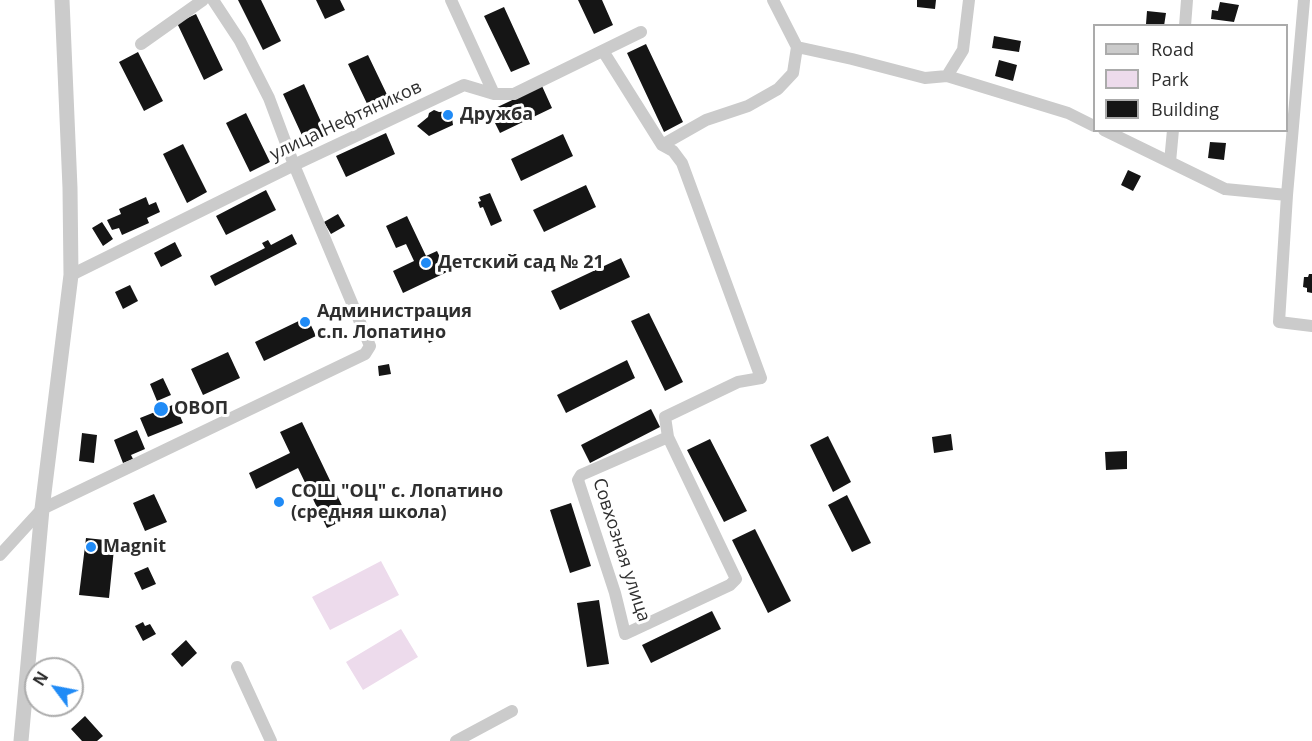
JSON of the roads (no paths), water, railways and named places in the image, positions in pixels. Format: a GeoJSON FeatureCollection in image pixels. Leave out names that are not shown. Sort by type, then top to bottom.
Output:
{"type":"FeatureCollection","features":[{"type":"Feature","properties":{"kind":"street"},"geometry":{"type":"LineString","coordinates":[[21,741],[42,509],[70,275],[70,188],[62,0]]}},
{"type":"Feature","properties":{"kind":"street"},"geometry":{"type":"LineString","coordinates":[[141,44],[203,0]]}},
{"type":"Feature","properties":{"kind":"street"},"geometry":{"type":"LineString","coordinates":[[0,555],[42,509],[365,354],[370,346],[294,165],[269,98],[240,41],[213,0]]}},
{"type":"Feature","properties":{"kind":"street"},"geometry":{"type":"LineString","coordinates":[[452,0],[494,94]]}},
{"type":"Feature","properties":{"kind":"street"},"geometry":{"type":"LineString","coordinates":[[662,145],[706,120],[748,105],[778,89],[793,73],[797,47],[773,0]]}},
{"type":"Feature","properties":{"kind":"street"},"geometry":{"type":"LineString","coordinates":[[947,76],[963,50],[969,0]]}},
{"type":"Feature","properties":{"kind":"street"},"geometry":{"type":"LineString","coordinates":[[1185,24],[1187,0]]}},
{"type":"Feature","properties":{"kind":"street"},"geometry":{"type":"LineString","coordinates":[[1304,0],[1287,195],[1279,322],[1312,326]]}},
{"type":"Feature","properties":{"kind":"street","name":"улица Нефтяников"},"geometry":{"type":"LineString","coordinates":[[70,275],[464,85],[494,94],[514,94],[640,32]]}},
{"type":"Feature","properties":{"kind":"street"},"geometry":{"type":"LineString","coordinates":[[797,47],[925,78],[947,76],[1068,113],[1093,125]]}},
{"type":"Feature","properties":{"kind":"street"},"geometry":{"type":"LineString","coordinates":[[603,51],[662,145],[673,151],[682,163],[761,378],[738,382],[665,417],[668,437]]}},
{"type":"Feature","properties":{"kind":"street"},"geometry":{"type":"LineString","coordinates":[[1108,132],[1225,189],[1287,195]]}},
{"type":"Feature","properties":{"kind":"street"},"geometry":{"type":"LineString","coordinates":[[1170,162],[1173,132]]}},
{"type":"Feature","properties":{"kind":"street","name":"Совхозная улица"},"geometry":{"type":"LineString","coordinates":[[668,437],[736,579],[730,585],[625,634],[615,593],[578,480],[581,475],[668,437]]}},
{"type":"Feature","properties":{"kind":"street"},"geometry":{"type":"LineString","coordinates":[[237,667],[271,741]]}},
{"type":"Feature","properties":{"kind":"street"},"geometry":{"type":"LineString","coordinates":[[456,741],[512,711]]}},
{"type":"Feature","properties":{"kind":"place","name":"Дружба"},"geometry":{"type":"Point","coordinates":[448,115]}},
{"type":"Feature","properties":{"kind":"place","name":"Детский сад № 21"},"geometry":{"type":"Point","coordinates":[426,263]}},
{"type":"Feature","properties":{"kind":"place","name":"Администрация с.п. Лопатино"},"geometry":{"type":"Point","coordinates":[305,322]}},
{"type":"Feature","properties":{"kind":"place","name":"ОВОП"},"geometry":{"type":"Point","coordinates":[161,409]}},
{"type":"Feature","properties":{"kind":"place","name":"СОШ \"ОЦ\" с. Лопатино (средняя школа)"},"geometry":{"type":"Point","coordinates":[279,502]}},
{"type":"Feature","properties":{"kind":"place","name":"Magnit"},"geometry":{"type":"Point","coordinates":[91,547]}}]}
